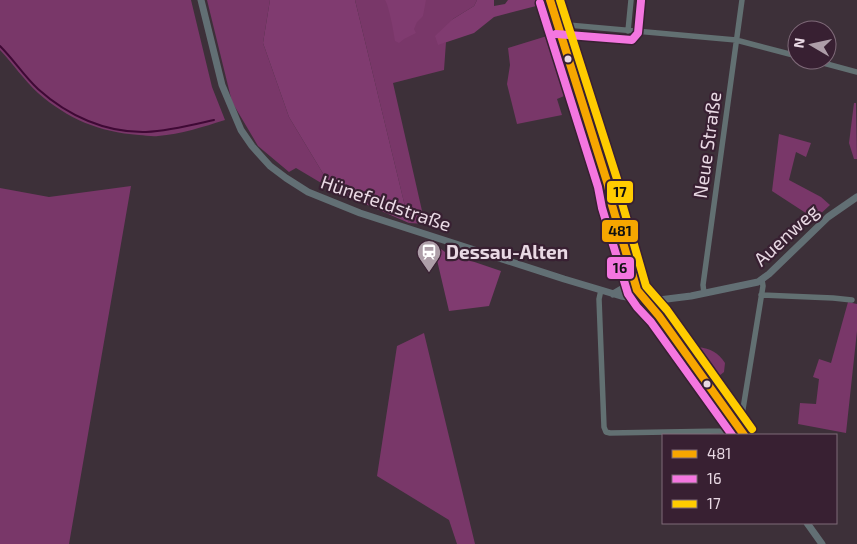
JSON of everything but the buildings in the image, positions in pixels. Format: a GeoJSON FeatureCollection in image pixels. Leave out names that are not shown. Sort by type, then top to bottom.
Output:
{"type":"FeatureCollection","features":[{"type":"Feature","properties":{"kind":"main road","name":"Hünefeldstraße"},"geometry":{"type":"LineString","coordinates":[[202,0],[222,85],[240,130],[270,166],[286,178],[308,192],[360,213],[613,294],[644,300]]}},
{"type":"Feature","properties":{"kind":"main road"},"geometry":{"type":"LineString","coordinates":[[550,0],[608,185],[612,205],[638,290],[644,300],[659,316],[743,434]]}},
{"type":"Feature","properties":{"kind":"main road","name":"Auenweg"},"geometry":{"type":"LineString","coordinates":[[644,300],[663,300],[762,280],[828,217],[857,197]]}},
{"type":"Feature","properties":{"kind":"main road"},"geometry":{"type":"LineString","coordinates":[[613,294],[625,287],[633,274]]}},
{"type":"Feature","properties":{"kind":"main road"},"geometry":{"type":"LineString","coordinates":[[808,524],[822,544]]}},
{"type":"Feature","properties":{"kind":"street"},"geometry":{"type":"LineString","coordinates":[[628,31],[631,0]]}},
{"type":"Feature","properties":{"kind":"street","name":"Neue Straße"},"geometry":{"type":"LineString","coordinates":[[704,293],[703,285],[742,0]]}},
{"type":"Feature","properties":{"kind":"street"},"geometry":{"type":"LineString","coordinates":[[557,24],[736,40],[787,53]]}},
{"type":"Feature","properties":{"kind":"street"},"geometry":{"type":"LineString","coordinates":[[837,67],[857,72]]}},
{"type":"Feature","properties":{"kind":"street"},"geometry":{"type":"LineString","coordinates":[[601,290],[600,346],[604,427],[606,432],[729,430],[737,425],[742,415],[762,280]]}},
{"type":"Feature","properties":{"kind":"street"},"geometry":{"type":"LineString","coordinates":[[761,295],[852,300]]}},
{"type":"Feature","properties":{"kind":"shaded area"},"geometry":{"type":"Polygon","coordinates":[[[0,0],[191,0],[212,87],[225,120],[184,132],[153,136],[111,131],[73,117],[38,93],[0,50],[0,0]]]}},
{"type":"Feature","properties":{"kind":"shaded area"},"geometry":{"type":"Polygon","coordinates":[[[207,0],[270,0],[263,43],[289,117],[333,190],[296,168],[289,172],[258,146],[232,102],[207,0]]]}},
{"type":"Feature","properties":{"kind":"shaded area"},"geometry":{"type":"Polygon","coordinates":[[[270,0],[355,0],[409,223],[333,190],[289,117],[263,43],[270,0]]]}},
{"type":"Feature","properties":{"kind":"shaded area"},"geometry":{"type":"Polygon","coordinates":[[[355,0],[477,0],[474,6],[453,19],[438,44],[446,42],[444,70],[393,83],[425,224],[409,223],[355,0]]]}},
{"type":"Feature","properties":{"kind":"shaded area"},"geometry":{"type":"Polygon","coordinates":[[[385,0],[426,0],[423,16],[417,22],[414,29],[416,33],[399,43],[395,41],[390,14],[385,0]]]}},
{"type":"Feature","properties":{"kind":"shaded area"},"geometry":{"type":"Polygon","coordinates":[[[477,0],[494,0],[494,6],[505,4],[508,0],[539,0],[540,5],[494,17],[474,33],[438,45],[435,36],[453,19],[474,6],[477,0]]]}},
{"type":"Feature","properties":{"kind":"shaded area"},"geometry":{"type":"Polygon","coordinates":[[[547,36],[552,39],[569,94],[557,99],[562,115],[517,124],[507,84],[510,65],[508,48],[547,36]]]}},
{"type":"Feature","properties":{"kind":"shaded area"},"geometry":{"type":"Polygon","coordinates":[[[854,103],[856,103],[857,159],[854,159],[849,143],[854,103]]]}},
{"type":"Feature","properties":{"kind":"shaded area"},"geometry":{"type":"Polygon","coordinates":[[[779,134],[811,143],[806,157],[796,152],[789,180],[821,197],[830,205],[815,219],[772,191],[779,134]]]}},
{"type":"Feature","properties":{"kind":"shaded area"},"geometry":{"type":"Polygon","coordinates":[[[131,186],[69,544],[0,544],[0,188],[49,197],[131,186]]]}},
{"type":"Feature","properties":{"kind":"shaded area"},"geometry":{"type":"Polygon","coordinates":[[[433,243],[445,252],[501,271],[489,306],[449,311],[433,243]]]}},
{"type":"Feature","properties":{"kind":"shaded area"},"geometry":{"type":"Polygon","coordinates":[[[848,302],[857,304],[857,331],[846,433],[798,424],[800,403],[816,404],[819,379],[813,377],[819,359],[831,363],[848,302]]]}},
{"type":"Feature","properties":{"kind":"shaded area"},"geometry":{"type":"Polygon","coordinates":[[[424,333],[475,544],[457,544],[449,520],[377,476],[397,346],[424,333]]]}},
{"type":"Feature","properties":{"kind":"shaded area"},"geometry":{"type":"Polygon","coordinates":[[[698,347],[714,352],[725,363],[724,372],[714,380],[698,360],[704,355],[698,347]]]}},
{"type":"Feature","properties":{"kind":"waterway"},"geometry":{"type":"LineString","coordinates":[[0,46],[33,84],[50,99],[75,115],[102,126],[116,130],[146,132],[172,129],[214,120]]}},
{"type":"Feature","properties":{"kind":"transit line","name":"481"},"geometry":{"type":"LineString","coordinates":[[550,0],[608,185],[637,290],[659,316],[743,434]]}},
{"type":"Feature","properties":{"kind":"transit line","name":"17"},"geometry":{"type":"LineString","coordinates":[[560,0],[618,182],[622,203],[646,286],[667,310],[752,429]]}},
{"type":"Feature","properties":{"kind":"transit line","name":"16"},"geometry":{"type":"LineString","coordinates":[[556,34],[632,40],[638,33],[641,1]]}},
{"type":"Feature","properties":{"kind":"transit line","name":"16"},"geometry":{"type":"LineString","coordinates":[[540,3],[598,187],[602,208],[628,294],[651,322],[731,434]]}},
{"type":"Feature","properties":{"kind":"place","name":"Dessau-Alten"},"geometry":{"type":"Point","coordinates":[429,273]}}]}
